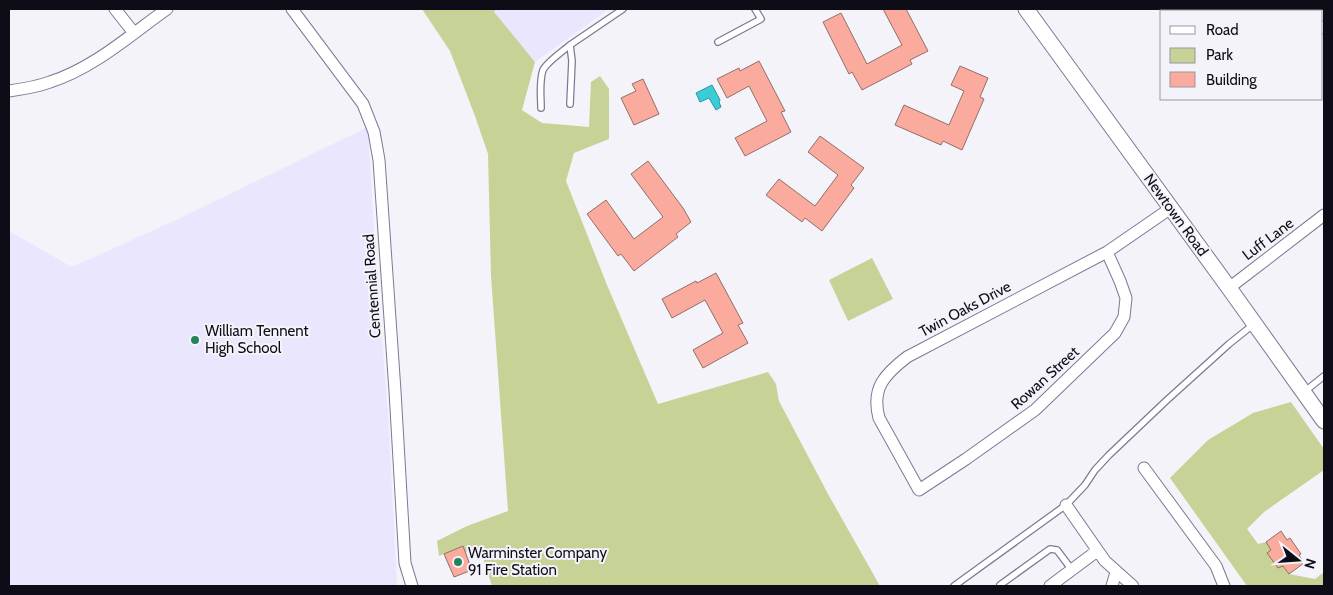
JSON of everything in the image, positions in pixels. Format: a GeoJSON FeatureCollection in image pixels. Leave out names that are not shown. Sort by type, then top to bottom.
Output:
{"type":"FeatureCollection","features":[{"type":"Feature","properties":{"kind":"street"},"geometry":{"type":"LineString","coordinates":[[114,9],[134,33]]}},
{"type":"Feature","properties":{"kind":"street"},"geometry":{"type":"LineString","coordinates":[[9,91],[31,88],[60,79],[94,61],[167,9]]}},
{"type":"Feature","properties":{"kind":"street","name":"Centennial Road"},"geometry":{"type":"LineString","coordinates":[[292,9],[363,104],[374,132],[379,160],[404,554],[407,573],[412,586]]}},
{"type":"Feature","properties":{"kind":"street","name":"Newtown Road"},"geometry":{"type":"LineString","coordinates":[[1026,9],[1230,288],[1324,421]]}},
{"type":"Feature","properties":{"kind":"street","name":"Twin Oaks Drive"},"geometry":{"type":"LineString","coordinates":[[919,490],[879,418],[876,407],[877,392],[882,380],[907,357],[1107,252],[1171,208]]}},
{"type":"Feature","properties":{"kind":"street","name":"Luff Lane"},"geometry":{"type":"LineString","coordinates":[[1230,288],[1324,215]]}},
{"type":"Feature","properties":{"kind":"street","name":"Rowan Street"},"geometry":{"type":"LineString","coordinates":[[919,490],[1035,410],[1115,333],[1124,317],[1126,298],[1107,252]]}},
{"type":"Feature","properties":{"kind":"street"},"geometry":{"type":"LineString","coordinates":[[1144,468],[1216,566],[1224,586]]}},
{"type":"Feature","properties":{"kind":"street"},"geometry":{"type":"LineString","coordinates":[[1066,505],[1105,561],[1133,586]]}},
{"type":"Feature","properties":{"kind":"street"},"geometry":{"type":"LineString","coordinates":[[1050,586],[1097,551]]}},
{"type":"Feature","properties":{"kind":"street"},"geometry":{"type":"LineString","coordinates":[[1112,586],[1116,572]]}},
{"type":"Feature","properties":{"kind":"lane"},"geometry":{"type":"LineString","coordinates":[[540,108],[543,70],[546,66],[570,45],[623,9]]}},
{"type":"Feature","properties":{"kind":"lane"},"geometry":{"type":"LineString","coordinates":[[718,42],[761,20],[755,9]]}},
{"type":"Feature","properties":{"kind":"lane"},"geometry":{"type":"LineString","coordinates":[[570,45],[572,61],[570,104]]}},
{"type":"Feature","properties":{"kind":"lane"},"geometry":{"type":"LineString","coordinates":[[954,586],[1066,505],[1116,448],[1215,356],[1255,323]]}},
{"type":"Feature","properties":{"kind":"lane"},"geometry":{"type":"LineString","coordinates":[[1304,392],[1324,376]]}},
{"type":"Feature","properties":{"kind":"lane"},"geometry":{"type":"LineString","coordinates":[[1000,585],[1050,549],[1057,550],[1072,570]]}},
{"type":"Feature","properties":{"kind":"shaded area"},"geometry":{"type":"Polygon","coordinates":[[[496,9],[609,9],[535,62],[493,12],[496,9]]]}},
{"type":"Feature","properties":{"kind":"shaded area","name":"William Tennent High School"},"geometry":{"type":"Polygon","coordinates":[[[368,127],[376,266],[388,413],[397,586],[9,586],[9,231],[72,267],[174,221],[368,127]]]}},
{"type":"Feature","properties":{"kind":"green space"},"geometry":{"type":"Polygon","coordinates":[[[422,9],[496,9],[494,12],[535,62],[522,110],[542,123],[589,127],[591,82],[600,76],[609,89],[609,139],[574,153],[566,181],[607,285],[658,404],[768,372],[776,384],[779,401],[828,494],[880,586],[492,586],[480,549],[465,552],[463,546],[439,556],[437,541],[467,526],[508,511],[491,276],[488,154],[450,51],[422,9]]]}},
{"type":"Feature","properties":{"kind":"green space"},"geometry":{"type":"Polygon","coordinates":[[[872,258],[893,299],[848,321],[829,280],[872,258]]]}},
{"type":"Feature","properties":{"kind":"green space"},"geometry":{"type":"Polygon","coordinates":[[[1291,402],[1324,449],[1324,470],[1264,512],[1247,529],[1258,544],[1266,542],[1271,550],[1268,553],[1278,568],[1283,566],[1289,574],[1315,579],[1324,572],[1324,586],[1247,586],[1170,478],[1208,440],[1253,413],[1291,402]]]}},
{"type":"Feature","properties":{"kind":"water"},"geometry":{"type":"Polygon","coordinates":[[[712,85],[720,100],[721,107],[716,110],[709,98],[700,102],[696,93],[712,85]]]}},
{"type":"Feature","properties":{"kind":"building"},"geometry":{"type":"Polygon","coordinates":[[[883,9],[906,9],[928,51],[910,60],[912,64],[862,90],[852,72],[849,74],[823,22],[841,13],[867,64],[902,45],[883,9]]]}},
{"type":"Feature","properties":{"kind":"building"},"geometry":{"type":"Polygon","coordinates":[[[759,61],[785,111],[781,112],[791,132],[745,156],[735,138],[767,121],[749,86],[727,98],[717,79],[739,68],[740,71],[759,61]]]}},
{"type":"Feature","properties":{"kind":"building"},"geometry":{"type":"Polygon","coordinates":[[[960,66],[988,78],[980,97],[984,99],[962,150],[943,141],[941,145],[895,125],[904,105],[949,125],[964,91],[951,85],[960,66]]]}},
{"type":"Feature","properties":{"kind":"building"},"geometry":{"type":"Polygon","coordinates":[[[643,79],[659,114],[634,125],[621,98],[636,91],[632,84],[643,79]]]}},
{"type":"Feature","properties":{"kind":"building"},"geometry":{"type":"Polygon","coordinates":[[[820,136],[864,168],[851,185],[854,188],[822,231],[805,218],[802,222],[766,195],[779,179],[815,206],[838,175],[808,152],[820,136]]]}},
{"type":"Feature","properties":{"kind":"building"},"geometry":{"type":"Polygon","coordinates":[[[648,161],[683,208],[691,222],[676,234],[678,237],[634,271],[621,254],[618,256],[587,214],[606,200],[634,239],[663,217],[631,174],[648,161]]]}},
{"type":"Feature","properties":{"kind":"building"},"geometry":{"type":"Polygon","coordinates":[[[716,273],[743,323],[738,325],[748,343],[703,368],[693,350],[723,333],[705,300],[672,318],[662,299],[716,273]]]}},
{"type":"Feature","properties":{"kind":"building"},"geometry":{"type":"Polygon","coordinates":[[[1281,531],[1287,540],[1290,538],[1301,554],[1299,555],[1304,563],[1289,574],[1283,566],[1278,568],[1267,553],[1271,550],[1266,542],[1281,531]]]}},
{"type":"Feature","properties":{"kind":"building","name":"Warminster Company 91 Fire Station"},"geometry":{"type":"Polygon","coordinates":[[[463,546],[472,570],[454,577],[444,554],[463,546]]]}},
{"type":"Feature","properties":{"kind":"place","name":"William Tennent High School"},"geometry":{"type":"Point","coordinates":[195,340]}},
{"type":"Feature","properties":{"kind":"place","name":"Warminster Company 91 Fire Station"},"geometry":{"type":"Point","coordinates":[458,562]}}]}
